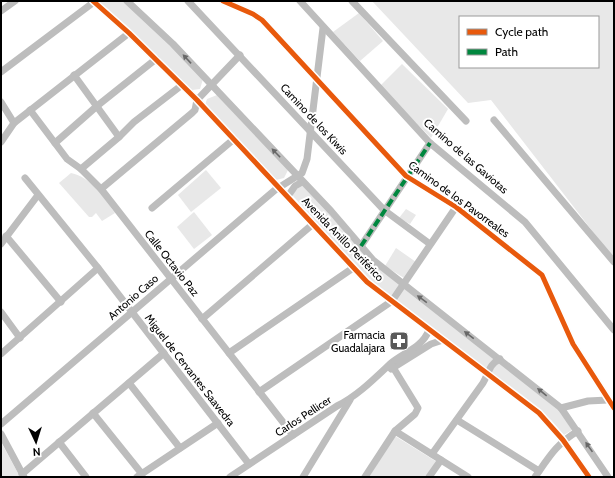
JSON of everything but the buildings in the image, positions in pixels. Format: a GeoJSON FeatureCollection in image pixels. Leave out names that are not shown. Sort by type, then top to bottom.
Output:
{"type":"FeatureCollection","features":[{"type":"Feature","properties":{"kind":"street"},"geometry":{"type":"LineString","coordinates":[[1,11],[15,1]]}},
{"type":"Feature","properties":{"kind":"street","name":"Avenida Anillo Periférico"},"geometry":{"type":"LineString","coordinates":[[127,1],[173,44],[292,170],[373,260],[403,285],[492,352],[561,408],[608,477]]}},
{"type":"Feature","properties":{"kind":"street","name":"Camino de los Kiwis"},"geometry":{"type":"LineString","coordinates":[[188,1],[384,210],[430,244]]}},
{"type":"Feature","properties":{"kind":"street","name":"Camino de los Pavorreales"},"geometry":{"type":"LineString","coordinates":[[223,1],[253,14],[262,20],[406,176],[456,207],[542,275],[572,344],[614,408]]}},
{"type":"Feature","properties":{"kind":"street","name":"Camino de las Gaviotas"},"geometry":{"type":"LineString","coordinates":[[300,1],[323,28],[430,143],[525,222],[614,330]]}},
{"type":"Feature","properties":{"kind":"street"},"geometry":{"type":"LineString","coordinates":[[352,1],[466,121]]}},
{"type":"Feature","properties":{"kind":"street"},"geometry":{"type":"LineString","coordinates":[[1,72],[94,2]]}},
{"type":"Feature","properties":{"kind":"street","name":"Avenida Anillo Periférico"},"geometry":{"type":"LineString","coordinates":[[94,2],[129,33],[200,102],[372,287],[539,413],[563,440],[589,477]]}},
{"type":"Feature","properties":{"kind":"street"},"geometry":{"type":"LineString","coordinates":[[288,196],[292,188],[300,180],[305,169],[318,79],[323,28]]}},
{"type":"Feature","properties":{"kind":"street"},"geometry":{"type":"LineString","coordinates":[[1,142],[14,123],[129,33]]}},
{"type":"Feature","properties":{"kind":"street"},"geometry":{"type":"LineString","coordinates":[[192,94],[202,91],[240,55]]}},
{"type":"Feature","properties":{"kind":"street"},"geometry":{"type":"LineString","coordinates":[[55,143],[97,106],[156,59]]}},
{"type":"Feature","properties":{"kind":"street"},"geometry":{"type":"LineString","coordinates":[[74,76],[119,137]]}},
{"type":"Feature","properties":{"kind":"street"},"geometry":{"type":"LineString","coordinates":[[100,189],[192,113],[200,102],[209,83]]}},
{"type":"Feature","properties":{"kind":"street"},"geometry":{"type":"LineString","coordinates":[[81,169],[119,137],[137,119],[182,85]]}},
{"type":"Feature","properties":{"kind":"street"},"geometry":{"type":"LineString","coordinates":[[200,102],[208,95],[217,92]]}},
{"type":"Feature","properties":{"kind":"street"},"geometry":{"type":"LineString","coordinates":[[1,102],[14,123]]}},
{"type":"Feature","properties":{"kind":"street","name":"Calle Octavio Paz"},"geometry":{"type":"LineString","coordinates":[[30,110],[70,162],[81,169],[100,189],[293,435]]}},
{"type":"Feature","properties":{"kind":"street"},"geometry":{"type":"LineString","coordinates":[[494,120],[614,262]]}},
{"type":"Feature","properties":{"kind":"street"},"geometry":{"type":"LineString","coordinates":[[152,208],[234,139]]}},
{"type":"Feature","properties":{"kind":"street"},"geometry":{"type":"LineString","coordinates":[[361,246],[406,176],[430,143]]}},
{"type":"Feature","properties":{"kind":"street"},"geometry":{"type":"LineString","coordinates":[[278,186],[284,182],[292,170]]}},
{"type":"Feature","properties":{"kind":"street","name":"Miguel de Cervantes Saavedra"},"geometry":{"type":"LineString","coordinates":[[25,178],[98,268],[131,313],[164,353],[249,464]]}},
{"type":"Feature","properties":{"kind":"street"},"geometry":{"type":"LineString","coordinates":[[278,186],[300,180]]}},
{"type":"Feature","properties":{"kind":"street","name":"Antonio Caso"},"geometry":{"type":"LineString","coordinates":[[1,424],[278,186]]}},
{"type":"Feature","properties":{"kind":"street"},"geometry":{"type":"LineString","coordinates":[[1,244],[38,195]]}},
{"type":"Feature","properties":{"kind":"street"},"geometry":{"type":"LineString","coordinates":[[259,392],[392,301],[456,207]]}},
{"type":"Feature","properties":{"kind":"street"},"geometry":{"type":"LineString","coordinates":[[202,319],[313,224]]}},
{"type":"Feature","properties":{"kind":"street"},"geometry":{"type":"LineString","coordinates":[[6,236],[61,302]]}},
{"type":"Feature","properties":{"kind":"street"},"geometry":{"type":"LineString","coordinates":[[1,354],[98,268]]}},
{"type":"Feature","properties":{"kind":"street"},"geometry":{"type":"LineString","coordinates":[[229,353],[353,268]]}},
{"type":"Feature","properties":{"kind":"street"},"geometry":{"type":"LineString","coordinates":[[1,312],[20,338]]}},
{"type":"Feature","properties":{"kind":"street","name":"Carlos Pellicer"},"geometry":{"type":"LineString","coordinates":[[392,366],[420,344],[429,330]]}},
{"type":"Feature","properties":{"kind":"street","name":"Carlos Pellicer"},"geometry":{"type":"LineString","coordinates":[[230,477],[323,415],[350,399],[385,370],[431,344],[443,340]]}},
{"type":"Feature","properties":{"kind":"street"},"geometry":{"type":"LineString","coordinates":[[481,368],[491,360],[492,352]]}},
{"type":"Feature","properties":{"kind":"street"},"geometry":{"type":"LineString","coordinates":[[1,434],[23,475],[59,442],[164,353]]}},
{"type":"Feature","properties":{"kind":"street"},"geometry":{"type":"LineString","coordinates":[[432,454],[488,374],[490,367],[500,359]]}},
{"type":"Feature","properties":{"kind":"street"},"geometry":{"type":"LineString","coordinates":[[365,477],[395,431],[415,414],[418,408],[392,366]]}},
{"type":"Feature","properties":{"kind":"street"},"geometry":{"type":"LineString","coordinates":[[129,383],[180,448]]}},
{"type":"Feature","properties":{"kind":"street"},"geometry":{"type":"LineString","coordinates":[[303,477],[350,399]]}},
{"type":"Feature","properties":{"kind":"street"},"geometry":{"type":"LineString","coordinates":[[561,408],[588,401],[608,400]]}},
{"type":"Feature","properties":{"kind":"street"},"geometry":{"type":"LineString","coordinates":[[93,413],[139,475],[218,423]]}},
{"type":"Feature","properties":{"kind":"street"},"geometry":{"type":"LineString","coordinates":[[323,415],[334,424]]}},
{"type":"Feature","properties":{"kind":"street"},"geometry":{"type":"LineString","coordinates":[[457,420],[537,474],[563,440],[578,431]]}},
{"type":"Feature","properties":{"kind":"street"},"geometry":{"type":"LineString","coordinates":[[395,431],[468,477]]}},
{"type":"Feature","properties":{"kind":"street"},"geometry":{"type":"LineString","coordinates":[[59,442],[86,477]]}},
{"type":"Feature","properties":{"kind":"street"},"geometry":{"type":"LineString","coordinates":[[429,477],[441,460]]}},
{"type":"Feature","properties":{"kind":"shaded area"},"geometry":{"type":"Polygon","coordinates":[[[98,1],[123,1],[157,31],[203,79],[200,89],[192,90],[98,1]]]}},
{"type":"Feature","properties":{"kind":"shaded area"},"geometry":{"type":"Polygon","coordinates":[[[372,1],[614,1],[614,259],[491,100],[468,103],[372,1]]]}},
{"type":"Feature","properties":{"kind":"shaded area"},"geometry":{"type":"Polygon","coordinates":[[[359,13],[383,41],[360,61],[333,32],[359,13]]]}},
{"type":"Feature","properties":{"kind":"shaded area"},"geometry":{"type":"Polygon","coordinates":[[[402,64],[448,109],[431,138],[380,86],[402,64]]]}},
{"type":"Feature","properties":{"kind":"shaded area"},"geometry":{"type":"Polygon","coordinates":[[[217,95],[288,170],[284,178],[276,180],[205,105],[207,99],[217,95]]]}},
{"type":"Feature","properties":{"kind":"shaded area"},"geometry":{"type":"Polygon","coordinates":[[[206,170],[221,188],[191,212],[178,195],[206,170]]]}},
{"type":"Feature","properties":{"kind":"shaded area"},"geometry":{"type":"Polygon","coordinates":[[[71,173],[78,175],[91,183],[115,213],[102,221],[96,213],[92,217],[89,217],[59,183],[71,173]]]}},
{"type":"Feature","properties":{"kind":"shaded area"},"geometry":{"type":"Polygon","coordinates":[[[302,185],[355,242],[559,411],[572,430],[564,435],[551,420],[369,280],[293,196],[292,193],[302,185]]]}},
{"type":"Feature","properties":{"kind":"shaded area"},"geometry":{"type":"Polygon","coordinates":[[[406,209],[416,215],[410,224],[399,218],[406,209]]]}},
{"type":"Feature","properties":{"kind":"shaded area"},"geometry":{"type":"Polygon","coordinates":[[[194,212],[212,235],[194,249],[177,227],[194,212]]]}},
{"type":"Feature","properties":{"kind":"shaded area"},"geometry":{"type":"Polygon","coordinates":[[[396,248],[416,262],[404,278],[385,266],[396,248]]]}},
{"type":"Feature","properties":{"kind":"shaded area"},"geometry":{"type":"Polygon","coordinates":[[[395,436],[437,462],[426,477],[369,477],[395,436]]]}},
{"type":"Feature","properties":{"kind":"shaded area"},"geometry":{"type":"Polygon","coordinates":[[[1,442],[20,477],[1,477],[1,442]]]}},
{"type":"Feature","properties":{"kind":"marked path"},"geometry":{"type":"LineString","coordinates":[[361,246],[430,143]]}},
{"type":"Feature","properties":{"kind":"cycle path"},"geometry":{"type":"LineString","coordinates":[[93,1],[129,33],[197,100],[367,282],[539,413],[563,440],[589,477]]}},
{"type":"Feature","properties":{"kind":"cycle path"},"geometry":{"type":"LineString","coordinates":[[223,1],[253,14],[262,20],[406,176],[456,207],[542,275],[573,344],[614,408]]}},
{"type":"Feature","properties":{"kind":"place","name":"Farmacia Guadalajara"},"geometry":{"type":"Point","coordinates":[399,341]}}]}
